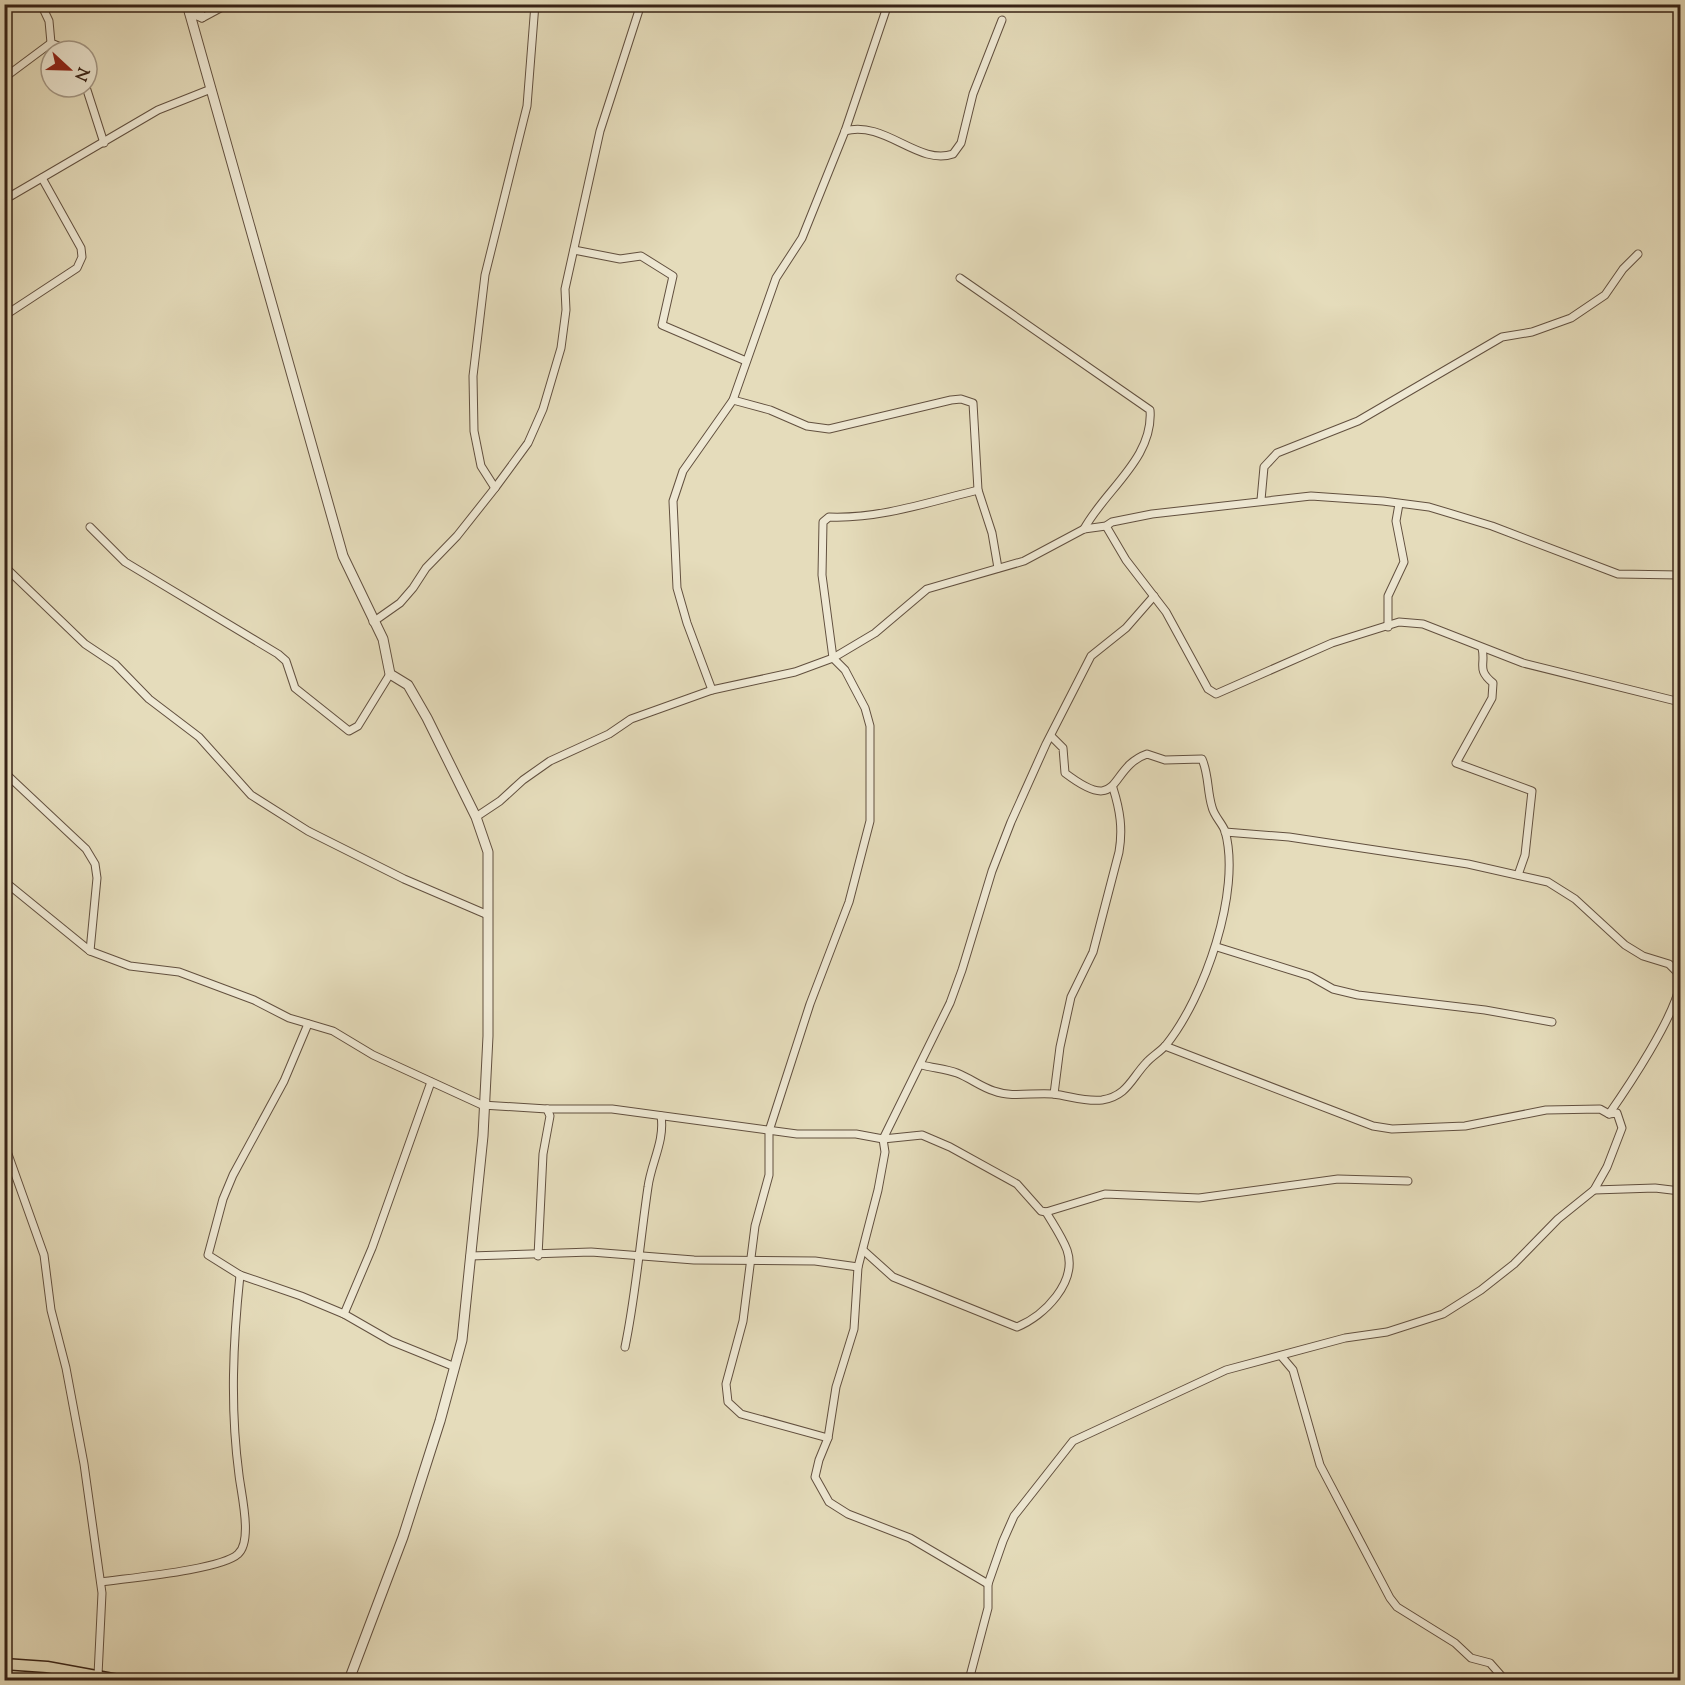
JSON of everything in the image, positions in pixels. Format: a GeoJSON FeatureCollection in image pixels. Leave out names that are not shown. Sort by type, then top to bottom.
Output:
{"type":"FeatureCollection","features":[{"type":"Feature","properties":{"kind":"main road"},"geometry":{"type":"LineString","coordinates":[[4,1664],[47,1667],[118,1680]]}},
{"type":"Feature","properties":{"kind":"street"},"geometry":{"type":"LineString","coordinates":[[41,4],[49,21],[51,39]]}},
{"type":"Feature","properties":{"kind":"street"},"geometry":{"type":"LineString","coordinates":[[198,4],[202,18]]}},
{"type":"Feature","properties":{"kind":"street"},"geometry":{"type":"LineString","coordinates":[[202,18],[228,4]]}},
{"type":"Feature","properties":{"kind":"street"},"geometry":{"type":"LineString","coordinates":[[495,488],[481,466],[474,431],[473,376],[485,275],[527,106],[535,4]]}},
{"type":"Feature","properties":{"kind":"street"},"geometry":{"type":"LineString","coordinates":[[373,622],[406,596],[495,488],[528,443],[543,409],[561,348],[566,310],[565,290],[600,130],[641,4]]}},
{"type":"Feature","properties":{"kind":"street"},"geometry":{"type":"LineString","coordinates":[[712,690],[687,623],[677,588],[674,501],[683,471],[733,400],[776,278],[802,238],[845,131],[888,4]]}},
{"type":"Feature","properties":{"kind":"street"},"geometry":{"type":"LineString","coordinates":[[188,9],[202,18]]}},
{"type":"Feature","properties":{"kind":"street"},"geometry":{"type":"LineString","coordinates":[[90,527],[125,562],[278,654],[286,661],[295,688],[349,731],[358,726],[390,674],[383,639],[343,556],[331,519],[233,162],[188,9]]}},
{"type":"Feature","properties":{"kind":"street"},"geometry":{"type":"LineString","coordinates":[[845,131],[864,128],[941,157],[953,154],[961,143],[973,94],[1002,20]]}},
{"type":"Feature","properties":{"kind":"street"},"geometry":{"type":"LineString","coordinates":[[4,78],[39,52]]}},
{"type":"Feature","properties":{"kind":"street"},"geometry":{"type":"LineString","coordinates":[[4,200],[158,110],[211,89]]}},
{"type":"Feature","properties":{"kind":"street"},"geometry":{"type":"LineString","coordinates":[[90,99],[104,143]]}},
{"type":"Feature","properties":{"kind":"street"},"geometry":{"type":"LineString","coordinates":[[4,316],[77,268],[82,257],[75,235],[42,178]]}},
{"type":"Feature","properties":{"kind":"street"},"geometry":{"type":"LineString","coordinates":[[574,249],[620,259],[641,256],[673,276],[662,325],[746,361]]}},
{"type":"Feature","properties":{"kind":"street"},"geometry":{"type":"LineString","coordinates":[[1261,500],[1264,467],[1277,453],[1319,434],[1358,421],[1502,337],[1532,332],[1571,318],[1605,295],[1623,269],[1638,254]]}},
{"type":"Feature","properties":{"kind":"street"},"geometry":{"type":"LineString","coordinates":[[960,278],[1150,410],[1148,440],[1135,460],[1095,508],[1084,529]]}},
{"type":"Feature","properties":{"kind":"street"},"geometry":{"type":"LineString","coordinates":[[733,400],[770,410],[816,429],[829,429],[951,400],[969,400],[972,403],[978,490],[992,533],[998,568]]}},
{"type":"Feature","properties":{"kind":"street"},"geometry":{"type":"LineString","coordinates":[[828,1438],[741,1414],[728,1402],[726,1384],[743,1321],[755,1226],[769,1175],[769,1131],[822,971],[849,902],[870,821],[870,726],[865,708],[845,670],[833,658],[822,575],[825,519],[887,513],[978,490]]}},
{"type":"Feature","properties":{"kind":"street"},"geometry":{"type":"LineString","coordinates":[[476,817],[500,801],[533,772],[560,756],[609,734],[631,719],[712,690],[795,672],[833,658],[874,633],[927,589],[1047,551],[1084,529],[1106,526],[1112,522],[1152,514],[1208,510],[1261,500],[1322,497],[1399,504],[1428,507],[1492,526],[1618,574],[1680,575]]}},
{"type":"Feature","properties":{"kind":"street"},"geometry":{"type":"LineString","coordinates":[[1388,627],[1388,596],[1404,562],[1396,521],[1399,504]]}},
{"type":"Feature","properties":{"kind":"street"},"geometry":{"type":"LineString","coordinates":[[1106,526],[1126,560],[1166,612],[1208,689],[1216,694],[1350,636],[1399,622],[1423,624],[1523,663],[1680,702]]}},
{"type":"Feature","properties":{"kind":"street"},"geometry":{"type":"LineString","coordinates":[[4,566],[85,644],[115,664],[149,699],[199,738],[251,795],[308,831],[404,879],[488,915]]}},
{"type":"Feature","properties":{"kind":"street"},"geometry":{"type":"LineString","coordinates":[[988,1584],[910,1538],[848,1514],[829,1502],[815,1477],[828,1438],[836,1387],[854,1329],[858,1267],[885,1152],[883,1139],[922,1065],[962,970],[992,871],[1007,832],[1051,736],[1091,656],[1126,628],[1154,596]]}},
{"type":"Feature","properties":{"kind":"street"},"geometry":{"type":"LineString","coordinates":[[1482,648],[1484,654],[1481,664],[1483,672],[1493,683],[1492,698],[1456,763],[1532,791],[1525,855],[1518,875]]}},
{"type":"Feature","properties":{"kind":"street"},"geometry":{"type":"LineString","coordinates":[[349,1680],[403,1536],[462,1340],[483,1136],[482,1105],[490,995],[488,852],[476,817],[408,685],[390,674]]}},
{"type":"Feature","properties":{"kind":"street"},"geometry":{"type":"LineString","coordinates":[[922,1065],[956,1073],[994,1091],[1012,1094],[1054,1094],[1082,1100],[1104,1100],[1121,1093],[1132,1084],[1145,1064],[1165,1046],[1185,1016],[1216,947],[1225,904],[1229,852],[1225,832],[1212,809],[1207,770],[1202,759],[1165,760],[1154,754],[1143,756],[1131,761],[1113,788],[1106,792],[1097,791],[1065,773],[1063,748],[1051,736]]}},
{"type":"Feature","properties":{"kind":"street"},"geometry":{"type":"LineString","coordinates":[[4,772],[86,849],[95,864],[95,911],[90,951]]}},
{"type":"Feature","properties":{"kind":"street"},"geometry":{"type":"LineString","coordinates":[[1054,1094],[1062,1036],[1071,997],[1093,952],[1119,852],[1122,836],[1120,811],[1113,788]]}},
{"type":"Feature","properties":{"kind":"street"},"geometry":{"type":"LineString","coordinates":[[1225,832],[1289,837],[1468,864],[1548,882],[1566,893],[1610,929],[1625,945],[1643,956],[1669,964],[1680,975]]}},
{"type":"Feature","properties":{"kind":"street"},"geometry":{"type":"LineString","coordinates":[[4,881],[90,951],[130,966],[179,972],[308,1024],[333,1031],[373,1055],[482,1105],[547,1109],[587,1107],[797,1134],[856,1134],[883,1139],[922,1135],[950,1147],[1017,1184],[1041,1211],[1046,1212],[1105,1194],[1199,1198],[1338,1179],[1408,1181]]}},
{"type":"Feature","properties":{"kind":"street"},"geometry":{"type":"LineString","coordinates":[[1216,947],[1310,976],[1333,989],[1358,995],[1485,1010],[1552,1022]]}},
{"type":"Feature","properties":{"kind":"street"},"geometry":{"type":"LineString","coordinates":[[1609,1114],[1676,1000],[1680,985]]}},
{"type":"Feature","properties":{"kind":"street"},"geometry":{"type":"LineString","coordinates":[[308,1024],[284,1081],[233,1175],[221,1206],[208,1255],[240,1275],[344,1314],[392,1341],[455,1367]]}},
{"type":"Feature","properties":{"kind":"street"},"geometry":{"type":"LineString","coordinates":[[969,1680],[988,1608],[988,1584],[1014,1516],[1072,1441],[1203,1379],[1346,1338],[1411,1326],[1443,1314],[1481,1290],[1514,1264],[1558,1219],[1594,1190],[1607,1167],[1622,1128],[1617,1113],[1609,1114],[1600,1109],[1546,1110],[1465,1126],[1392,1129],[1349,1118],[1165,1046]]}},
{"type":"Feature","properties":{"kind":"street"},"geometry":{"type":"LineString","coordinates":[[344,1314],[375,1238],[431,1082]]}},
{"type":"Feature","properties":{"kind":"street"},"geometry":{"type":"LineString","coordinates":[[538,1256],[543,1154],[550,1116],[547,1109]]}},
{"type":"Feature","properties":{"kind":"street"},"geometry":{"type":"LineString","coordinates":[[625,1347],[636,1296],[648,1186],[663,1130],[661,1116]]}},
{"type":"Feature","properties":{"kind":"street"},"geometry":{"type":"LineString","coordinates":[[4,1143],[44,1255],[51,1310],[66,1368],[84,1464],[101,1582],[103,1612],[98,1676]]}},
{"type":"Feature","properties":{"kind":"street"},"geometry":{"type":"LineString","coordinates":[[1594,1190],[1655,1188],[1680,1191]]}},
{"type":"Feature","properties":{"kind":"street"},"geometry":{"type":"LineString","coordinates":[[863,1250],[893,1277],[1017,1328],[1036,1317],[1052,1302],[1068,1270],[1067,1250],[1046,1212]]}},
{"type":"Feature","properties":{"kind":"street"},"geometry":{"type":"LineString","coordinates":[[470,1256],[538,1256],[591,1252],[640,1256],[816,1261],[858,1267]]}},
{"type":"Feature","properties":{"kind":"street"},"geometry":{"type":"LineString","coordinates":[[101,1582],[203,1567],[235,1557],[241,1552],[246,1531],[235,1447],[231,1381],[240,1275]]}},
{"type":"Feature","properties":{"kind":"street"},"geometry":{"type":"LineString","coordinates":[[1282,1357],[1293,1370],[1320,1466],[1390,1598],[1397,1607],[1455,1643],[1471,1658],[1490,1663],[1505,1680]]}}]}
